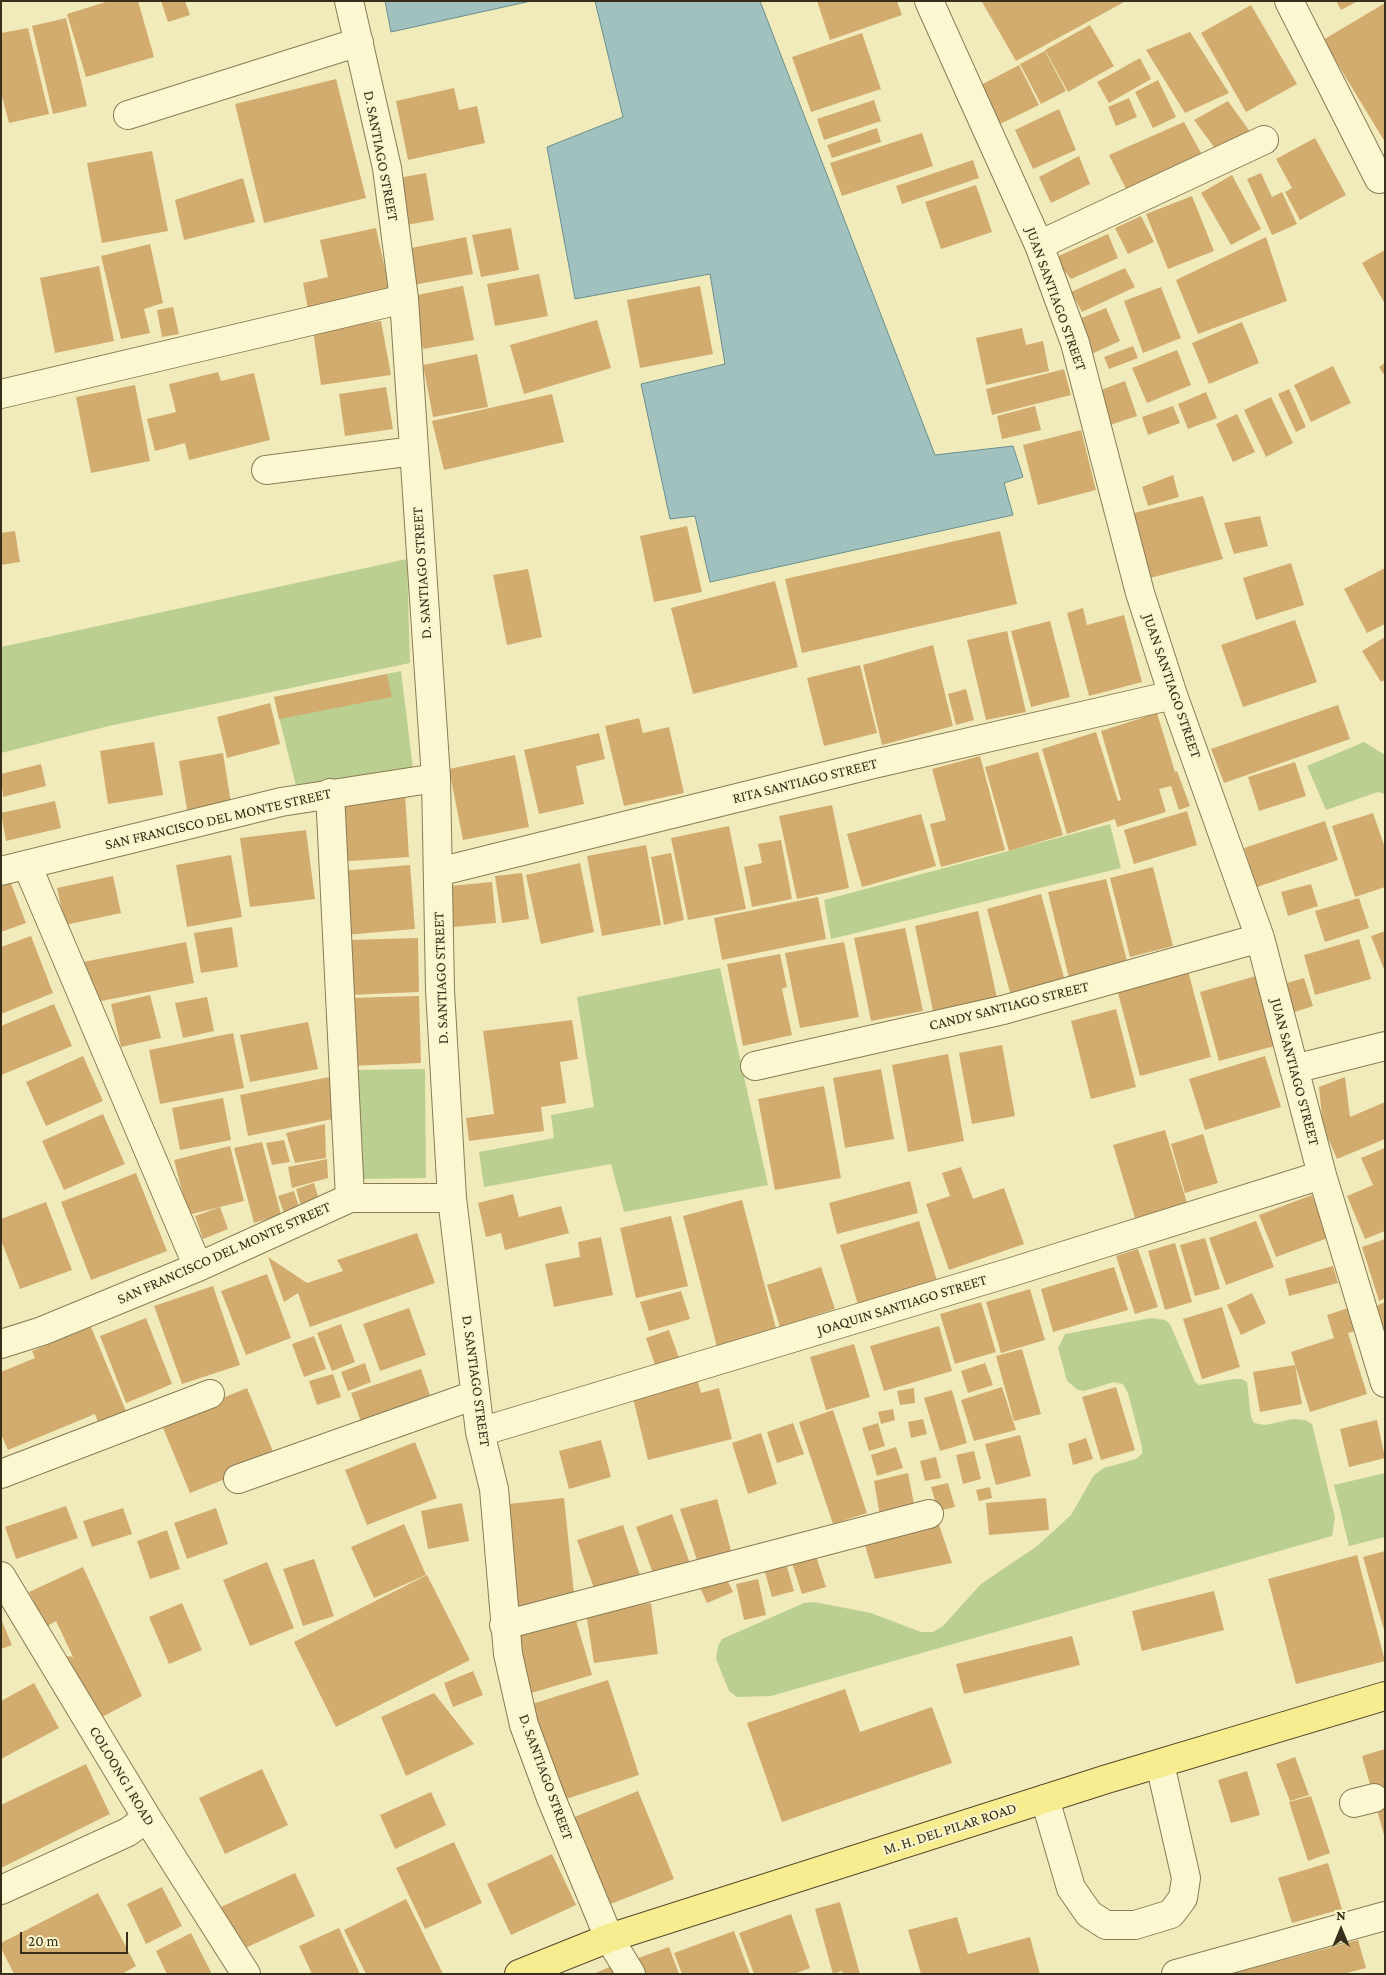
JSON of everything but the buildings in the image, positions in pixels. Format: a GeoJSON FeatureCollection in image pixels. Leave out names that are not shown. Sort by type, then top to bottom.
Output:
{"type":"FeatureCollection","features":[{"type":"Feature","properties":{"kind":"main road","name":"M. H. DEL PILAR ROAD"},"geometry":{"type":"LineString","coordinates":[[519,1974],[609,1938],[1045,1799],[1385,1696]]}},
{"type":"Feature","properties":{"kind":"street","name":"D. SANTIAGO STREET"},"geometry":{"type":"LineString","coordinates":[[349,1],[387,168],[404,299],[436,778],[440,990],[452,1198],[480,1432],[494,1489],[502,1573],[504,1625],[508,1654],[524,1725],[551,1798],[609,1938],[631,1974]]}},
{"type":"Feature","properties":{"kind":"street"},"geometry":{"type":"LineString","coordinates":[[1289,1],[1379,179]]}},
{"type":"Feature","properties":{"kind":"street","name":"JUAN SANTIAGO STREET"},"geometry":{"type":"LineString","coordinates":[[934,3],[1039,245],[1075,343],[1140,593],[1173,695],[1260,938],[1322,1175],[1384,1377]]}},
{"type":"Feature","properties":{"kind":"street"},"geometry":{"type":"LineString","coordinates":[[128,116],[359,42]]}},
{"type":"Feature","properties":{"kind":"street"},"geometry":{"type":"LineString","coordinates":[[1039,245],[1264,140]]}},
{"type":"Feature","properties":{"kind":"street"},"geometry":{"type":"LineString","coordinates":[[1,394],[404,299]]}},
{"type":"Feature","properties":{"kind":"street"},"geometry":{"type":"LineString","coordinates":[[266,470],[414,451]]}},
{"type":"Feature","properties":{"kind":"street","name":"RITA SANTIAGO STREET"},"geometry":{"type":"LineString","coordinates":[[438,872],[874,764],[1173,695]]}},
{"type":"Feature","properties":{"kind":"street","name":"SAN FRANCISCO DEL MONTE STREET"},"geometry":{"type":"LineString","coordinates":[[1,871],[281,802],[436,778]]}},
{"type":"Feature","properties":{"kind":"street"},"geometry":{"type":"LineString","coordinates":[[330,793],[350,1198]]}},
{"type":"Feature","properties":{"kind":"street"},"geometry":{"type":"LineString","coordinates":[[27,865],[198,1267]]}},
{"type":"Feature","properties":{"kind":"street","name":"CANDY SANTIAGO STREET"},"geometry":{"type":"LineString","coordinates":[[755,1066],[1003,1010],[1260,938]]}},
{"type":"Feature","properties":{"kind":"street"},"geometry":{"type":"LineString","coordinates":[[1294,1069],[1385,1046]]}},
{"type":"Feature","properties":{"kind":"street","name":"JOAQUIN SANTIAGO STREET"},"geometry":{"type":"LineString","coordinates":[[480,1432],[1015,1271],[1322,1175]]}},
{"type":"Feature","properties":{"kind":"street","name":"SAN FRANCISCO DEL MONTE STREET"},"geometry":{"type":"LineString","coordinates":[[1,1344],[42,1331],[198,1267],[350,1198],[452,1198]]}},
{"type":"Feature","properties":{"kind":"street"},"geometry":{"type":"LineString","coordinates":[[1,1474],[210,1394]]}},
{"type":"Feature","properties":{"kind":"street"},"geometry":{"type":"LineString","coordinates":[[238,1479],[475,1396]]}},
{"type":"Feature","properties":{"kind":"street"},"geometry":{"type":"LineString","coordinates":[[504,1625],[929,1514]]}},
{"type":"Feature","properties":{"kind":"street","name":"COLOONG 1 ROAD"},"geometry":{"type":"LineString","coordinates":[[1,1576],[148,1818],[246,1974]]}},
{"type":"Feature","properties":{"kind":"street"},"geometry":{"type":"LineString","coordinates":[[1045,1799],[1071,1888],[1089,1914],[1106,1925],[1135,1925],[1171,1914],[1183,1898],[1186,1878],[1160,1764]]}},
{"type":"Feature","properties":{"kind":"street"},"geometry":{"type":"LineString","coordinates":[[1,1890],[128,1832],[148,1818]]}},
{"type":"Feature","properties":{"kind":"street"},"geometry":{"type":"LineString","coordinates":[[1176,1974],[1385,1916]]}},
{"type":"Feature","properties":{"kind":"green space"},"geometry":{"type":"Polygon","coordinates":[[[407,559],[410,663],[109,726],[1,753],[1,647],[407,559]]]}},
{"type":"Feature","properties":{"kind":"green space"},"geometry":{"type":"Polygon","coordinates":[[[401,671],[413,769],[296,786],[274,697],[401,671]]]}},
{"type":"Feature","properties":{"kind":"green space"},"geometry":{"type":"Polygon","coordinates":[[[1364,742],[1385,755],[1385,794],[1378,792],[1326,810],[1307,766],[1364,742]]]}},
{"type":"Feature","properties":{"kind":"green space"},"geometry":{"type":"Polygon","coordinates":[[[1110,824],[1121,868],[831,939],[824,900],[1110,824]]]}},
{"type":"Feature","properties":{"kind":"green space"},"geometry":{"type":"Polygon","coordinates":[[[720,968],[768,1185],[624,1212],[611,1164],[484,1187],[479,1152],[554,1138],[551,1115],[594,1107],[577,997],[720,968]]]}},
{"type":"Feature","properties":{"kind":"green space"},"geometry":{"type":"Polygon","coordinates":[[[425,1069],[426,1178],[358,1179],[356,1070],[425,1069]]]}},
{"type":"Feature","properties":{"kind":"green space"},"geometry":{"type":"Polygon","coordinates":[[[1151,1318],[1165,1320],[1170,1324],[1195,1382],[1199,1385],[1234,1379],[1242,1379],[1247,1382],[1251,1417],[1254,1423],[1265,1425],[1293,1419],[1305,1420],[1312,1424],[1335,1518],[1332,1536],[771,1696],[737,1697],[729,1691],[716,1659],[718,1646],[722,1639],[804,1603],[814,1602],[871,1613],[921,1632],[933,1632],[943,1626],[981,1584],[1037,1546],[1071,1515],[1094,1475],[1104,1468],[1136,1459],[1142,1454],[1142,1447],[1128,1393],[1123,1384],[1114,1382],[1084,1391],[1078,1390],[1067,1381],[1058,1348],[1065,1334],[1151,1318]]]}},
{"type":"Feature","properties":{"kind":"green space"},"geometry":{"type":"Polygon","coordinates":[[[1385,1473],[1385,1537],[1349,1546],[1334,1485],[1385,1473]]]}},
{"type":"Feature","properties":{"kind":"water"},"geometry":{"type":"Polygon","coordinates":[[[385,1],[531,1],[391,32],[385,1]]]}},
{"type":"Feature","properties":{"kind":"water"},"geometry":{"type":"Polygon","coordinates":[[[595,1],[760,1],[935,455],[1013,446],[1023,477],[1004,483],[1013,515],[710,582],[695,516],[670,519],[641,384],[725,364],[710,274],[575,299],[547,147],[623,117],[595,1]]]}}]}
